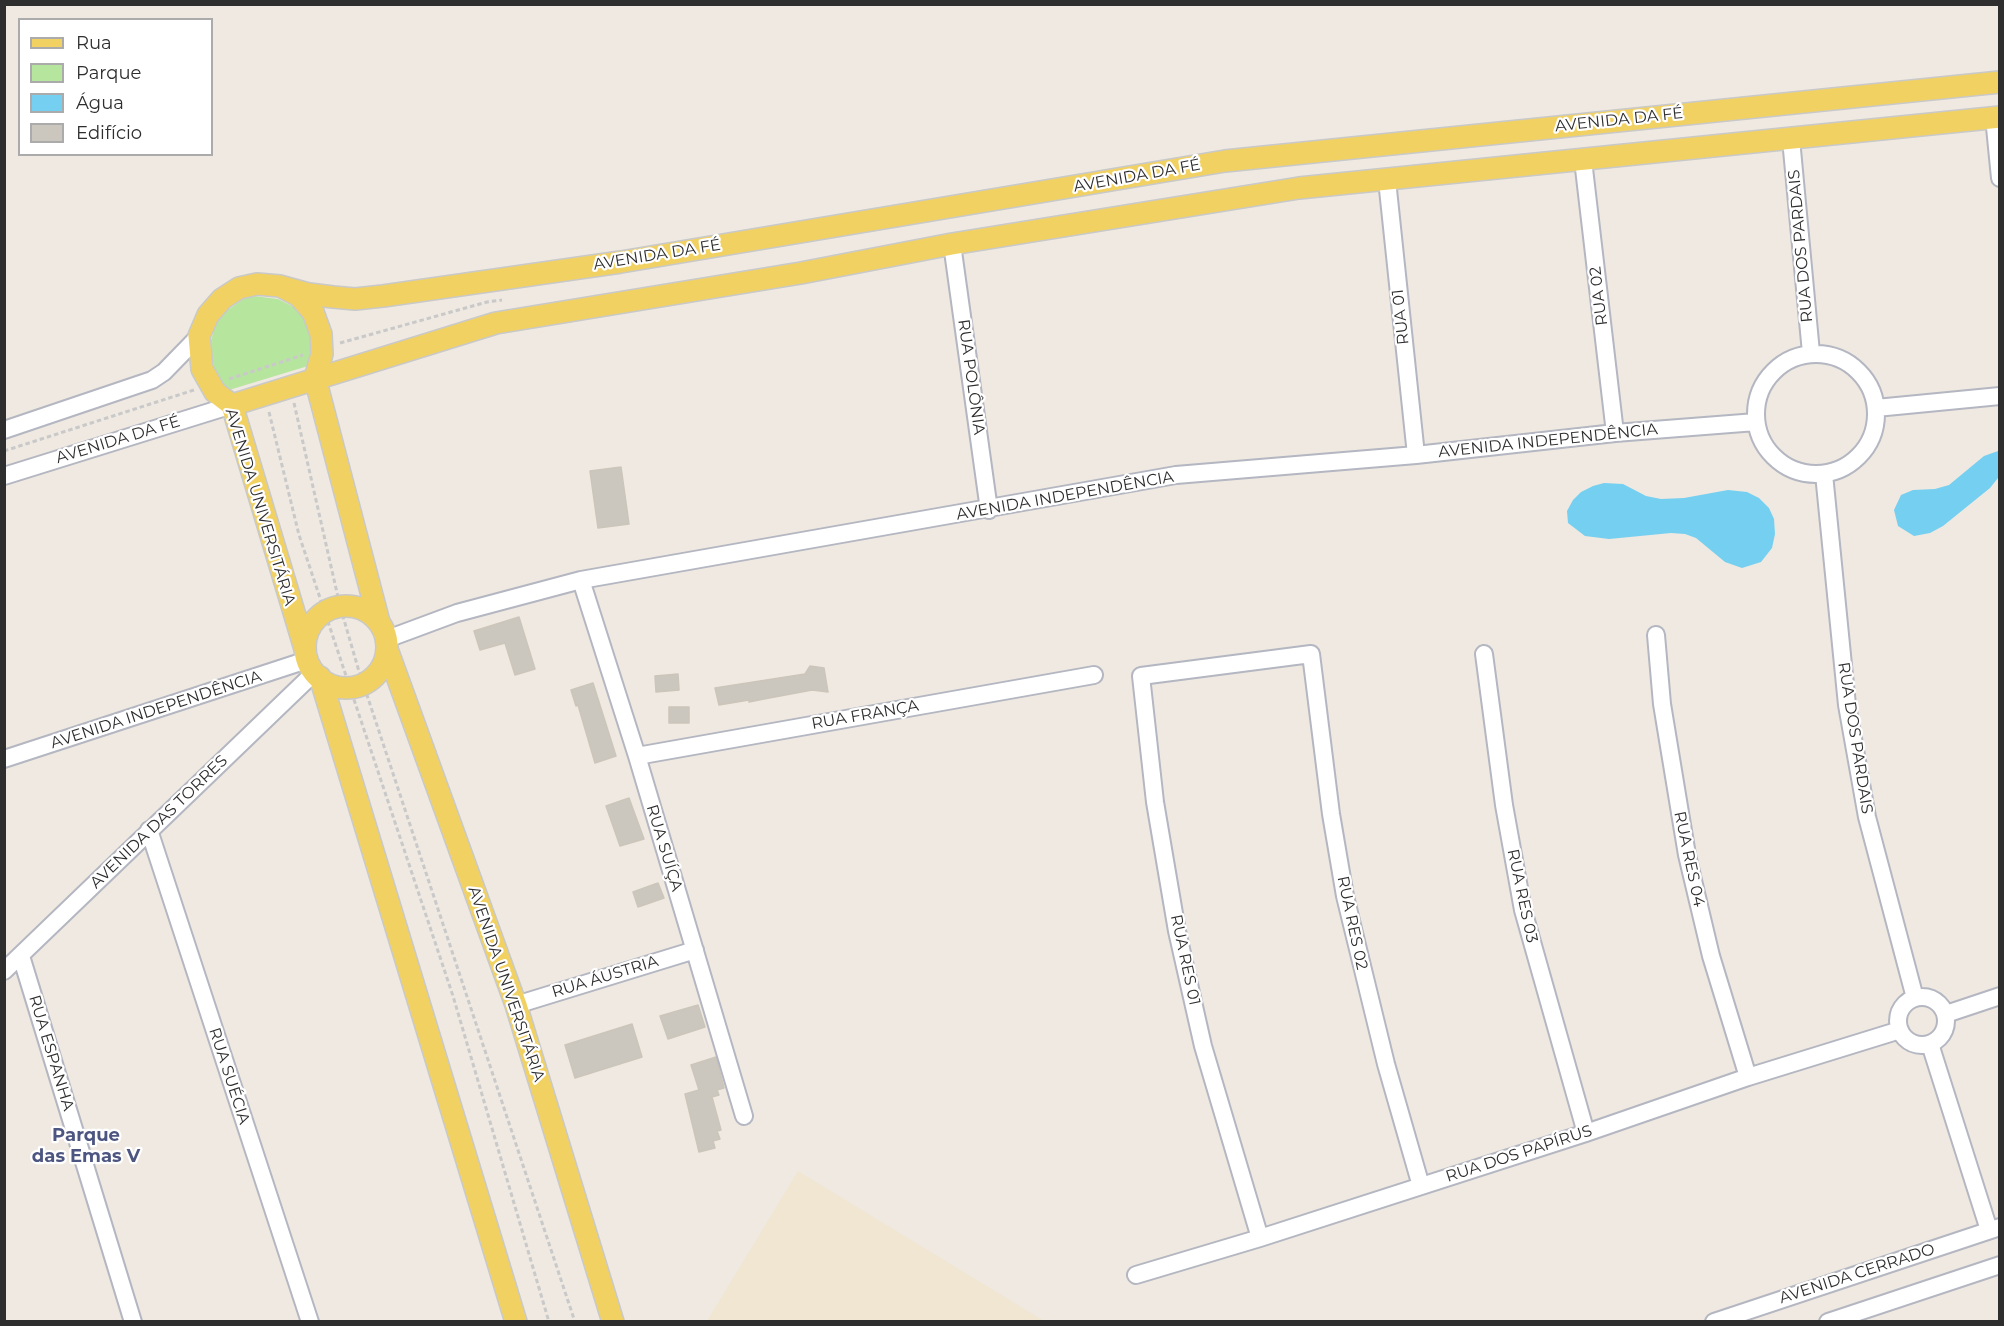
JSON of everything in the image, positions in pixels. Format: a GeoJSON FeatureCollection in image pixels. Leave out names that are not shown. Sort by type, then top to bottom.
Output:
{"type":"FeatureCollection","features":[{"type":"Feature","properties":{"kind":"main road","name":"AVENIDA DA FÉ"},"geometry":{"type":"LineString","coordinates":[[280,286],[309,294],[333,297],[383,296],[621,262],[1226,161],[2000,82]]}},
{"type":"Feature","properties":{"kind":"main road"},"geometry":{"type":"LineString","coordinates":[[232,405],[496,323],[801,273],[952,244],[1299,188],[1997,117]]}},
{"type":"Feature","properties":{"kind":"main road"},"geometry":{"type":"LineString","coordinates":[[199,336],[208,315],[222,299],[239,288],[257,284],[280,286]]}},
{"type":"Feature","properties":{"kind":"main road","name":"AVENIDA UNIVERSITÁRIA"},"geometry":{"type":"LineString","coordinates":[[280,286],[299,296],[313,312],[321,334],[322,354],[315,378],[384,637],[516,1005],[613,1322]]}},
{"type":"Feature","properties":{"kind":"main road","name":"AVENIDA UNIVERSITÁRIA"},"geometry":{"type":"LineString","coordinates":[[199,336],[203,374],[215,392],[232,405],[512,1320]]}},
{"type":"Feature","properties":{"kind":"main road"},"geometry":{"type":"LineString","coordinates":[[353,606],[363,609],[384,637],[384,663],[377,674],[357,685],[339,687],[311,665],[310,627],[332,609],[353,606]]}},
{"type":"Feature","properties":{"kind":"street"},"geometry":{"type":"LineString","coordinates":[[1997,117],[2000,178]]}},
{"type":"Feature","properties":{"kind":"street","name":"RUA DOS PARDAIS"},"geometry":{"type":"LineString","coordinates":[[1791,139],[1811,353]]}},
{"type":"Feature","properties":{"kind":"street","name":"RUA 02"},"geometry":{"type":"LineString","coordinates":[[1583,160],[1615,433]]}},
{"type":"Feature","properties":{"kind":"street","name":"RUA 01"},"geometry":{"type":"LineString","coordinates":[[1387,180],[1416,454]]}},
{"type":"Feature","properties":{"kind":"street","name":"RUA POLÔNIA"},"geometry":{"type":"LineString","coordinates":[[952,244],[989,510]]}},
{"type":"Feature","properties":{"kind":"street"},"geometry":{"type":"LineString","coordinates":[[4,430],[152,380],[164,372],[199,336]]}},
{"type":"Feature","properties":{"kind":"street"},"geometry":{"type":"LineString","coordinates":[[1811,353],[1828,354],[1844,359],[1856,367],[1866,379],[1876,408],[1873,430],[1863,451],[1845,466],[1824,474],[1800,472],[1779,462],[1763,444],[1756,422],[1758,397],[1769,376],[1788,360],[1811,353]]}},
{"type":"Feature","properties":{"kind":"street"},"geometry":{"type":"LineString","coordinates":[[1876,408],[2000,396]]}},
{"type":"Feature","properties":{"kind":"street","name":"AVENIDA DA FÉ"},"geometry":{"type":"LineString","coordinates":[[4,476],[232,405]]}},
{"type":"Feature","properties":{"kind":"street","name":"AVENIDA INDEPENDÊNCIA"},"geometry":{"type":"LineString","coordinates":[[384,637],[458,613],[581,580],[1176,476],[1615,433],[1756,422]]}},
{"type":"Feature","properties":{"kind":"street","name":"RUA DOS PARDAIS"},"geometry":{"type":"LineString","coordinates":[[1824,474],[1847,705],[1867,817],[1915,998]]}},
{"type":"Feature","properties":{"kind":"street","name":"RUA SUÍÇA"},"geometry":{"type":"LineString","coordinates":[[581,580],[637,756],[744,1116]]}},
{"type":"Feature","properties":{"kind":"street","name":"RUA RES 04"},"geometry":{"type":"LineString","coordinates":[[1656,635],[1663,714],[1686,855],[1711,956],[1748,1077]]}},
{"type":"Feature","properties":{"kind":"street","name":"RUA RES 02"},"geometry":{"type":"LineString","coordinates":[[1141,676],[1311,654],[1331,814],[1345,896],[1386,1064],[1421,1186]]}},
{"type":"Feature","properties":{"kind":"street","name":"RUA RES 03"},"geometry":{"type":"LineString","coordinates":[[1484,654],[1504,805],[1523,910],[1586,1133]]}},
{"type":"Feature","properties":{"kind":"street","name":"AVENIDA INDEPENDÊNCIA"},"geometry":{"type":"LineString","coordinates":[[4,759],[311,665]]}},
{"type":"Feature","properties":{"kind":"street","name":"AVENIDA DAS TORRES"},"geometry":{"type":"LineString","coordinates":[[4,971],[149,830],[311,665]]}},
{"type":"Feature","properties":{"kind":"street","name":"RUA FRANÇA"},"geometry":{"type":"LineString","coordinates":[[637,756],[1094,675]]}},
{"type":"Feature","properties":{"kind":"street","name":"RUA RES 01"},"geometry":{"type":"LineString","coordinates":[[1141,676],[1155,802],[1177,931],[1203,1046],[1260,1238]]}},
{"type":"Feature","properties":{"kind":"street","name":"RUA SUÉCIA"},"geometry":{"type":"LineString","coordinates":[[149,830],[310,1322]]}},
{"type":"Feature","properties":{"kind":"street","name":"RUA ÁUSTRIA"},"geometry":{"type":"LineString","coordinates":[[516,1005],[694,950]]}},
{"type":"Feature","properties":{"kind":"street","name":"RUA ESPANHA"},"geometry":{"type":"LineString","coordinates":[[21,956],[133,1322]]}},
{"type":"Feature","properties":{"kind":"street"},"geometry":{"type":"LineString","coordinates":[[1924,996],[1934,999],[1942,1005],[1946,1014],[1947,1023],[1944,1032],[1938,1040],[1930,1044],[1921,1046],[1912,1044],[1900,1030],[1898,1020],[1900,1011],[1906,1003],[1915,998],[1924,996]]}},
{"type":"Feature","properties":{"kind":"street"},"geometry":{"type":"LineString","coordinates":[[1946,1014],[2000,996]]}},
{"type":"Feature","properties":{"kind":"street","name":"RUA DOS PAPÍRUS"},"geometry":{"type":"LineString","coordinates":[[1136,1275],[1260,1238],[1586,1133],[1748,1077],[1900,1030]]}},
{"type":"Feature","properties":{"kind":"street"},"geometry":{"type":"LineString","coordinates":[[1930,1044],[1994,1228]]}},
{"type":"Feature","properties":{"kind":"street","name":"AVENIDA CERRADO"},"geometry":{"type":"LineString","coordinates":[[1714,1322],[1994,1228]]}},
{"type":"Feature","properties":{"kind":"street"},"geometry":{"type":"LineString","coordinates":[[1828,1322],[2000,1265]]}},
{"type":"Feature","properties":{"kind":"path"},"geometry":{"type":"LineString","coordinates":[[258,369],[299,535],[332,609],[357,685],[453,996],[549,1322]]}},
{"type":"Feature","properties":{"kind":"path"},"geometry":{"type":"LineString","coordinates":[[290,387],[332,609],[575,1322]]}},
{"type":"Feature","properties":{"kind":"shaded area"},"geometry":{"type":"Polygon","coordinates":[[[798,1171],[1044,1321],[707,1321],[798,1171]]]}},
{"type":"Feature","properties":{"kind":"green space"},"geometry":{"type":"Polygon","coordinates":[[[254,296],[278,299],[296,308],[305,320],[315,344],[308,366],[229,390],[215,372],[211,341],[218,320],[225,312],[243,299],[254,296]]]}},
{"type":"Feature","properties":{"kind":"water"},"geometry":{"type":"Polygon","coordinates":[[[2000,452],[1998,478],[1990,488],[1943,526],[1930,533],[1914,536],[1898,526],[1894,510],[1901,495],[1913,490],[1935,489],[1949,485],[1984,456],[2000,452]]]}},
{"type":"Feature","properties":{"kind":"water"},"geometry":{"type":"Polygon","coordinates":[[[1604,483],[1623,484],[1646,496],[1661,499],[1684,498],[1728,490],[1747,492],[1759,498],[1769,508],[1774,519],[1775,534],[1772,548],[1761,562],[1742,568],[1725,562],[1696,538],[1685,534],[1671,533],[1609,539],[1585,536],[1568,523],[1567,511],[1581,492],[1604,483]]]}},
{"type":"Feature","properties":{"kind":"building"},"geometry":{"type":"Polygon","coordinates":[[[621,467],[629,524],[598,528],[590,471],[621,467]]]}},
{"type":"Feature","properties":{"kind":"building"},"geometry":{"type":"Polygon","coordinates":[[[519,617],[535,669],[515,675],[505,643],[480,650],[474,631],[519,617]]]}},
{"type":"Feature","properties":{"kind":"building"},"geometry":{"type":"Polygon","coordinates":[[[810,666],[824,668],[828,692],[812,690],[749,702],[749,700],[719,705],[715,688],[805,674],[810,666]]]}},
{"type":"Feature","properties":{"kind":"building"},"geometry":{"type":"Polygon","coordinates":[[[678,674],[679,690],[656,692],[655,676],[678,674]]]}},
{"type":"Feature","properties":{"kind":"building"},"geometry":{"type":"Polygon","coordinates":[[[593,683],[616,756],[595,763],[578,705],[576,706],[571,690],[593,683]]]}},
{"type":"Feature","properties":{"kind":"building"},"geometry":{"type":"Polygon","coordinates":[[[669,707],[689,707],[689,723],[669,723],[669,707]]]}},
{"type":"Feature","properties":{"kind":"building"},"geometry":{"type":"Polygon","coordinates":[[[629,798],[644,839],[620,846],[606,806],[629,798]]]}},
{"type":"Feature","properties":{"kind":"building"},"geometry":{"type":"Polygon","coordinates":[[[658,883],[664,898],[638,907],[633,892],[658,883]]]}},
{"type":"Feature","properties":{"kind":"building"},"geometry":{"type":"Polygon","coordinates":[[[698,1005],[705,1027],[668,1039],[660,1016],[698,1005]]]}},
{"type":"Feature","properties":{"kind":"building"},"geometry":{"type":"Polygon","coordinates":[[[632,1024],[642,1057],[575,1078],[565,1045],[632,1024]]]}},
{"type":"Feature","properties":{"kind":"building"},"geometry":{"type":"Polygon","coordinates":[[[716,1057],[724,1088],[717,1090],[719,1095],[712,1097],[721,1130],[717,1131],[720,1139],[713,1141],[715,1148],[699,1152],[685,1094],[699,1090],[691,1065],[716,1057]]]}},
{"type":"Feature","properties":{"kind":"district","name":"Parque das Emas V"},"geometry":{"type":"Point","coordinates":[86,1146]}}]}
